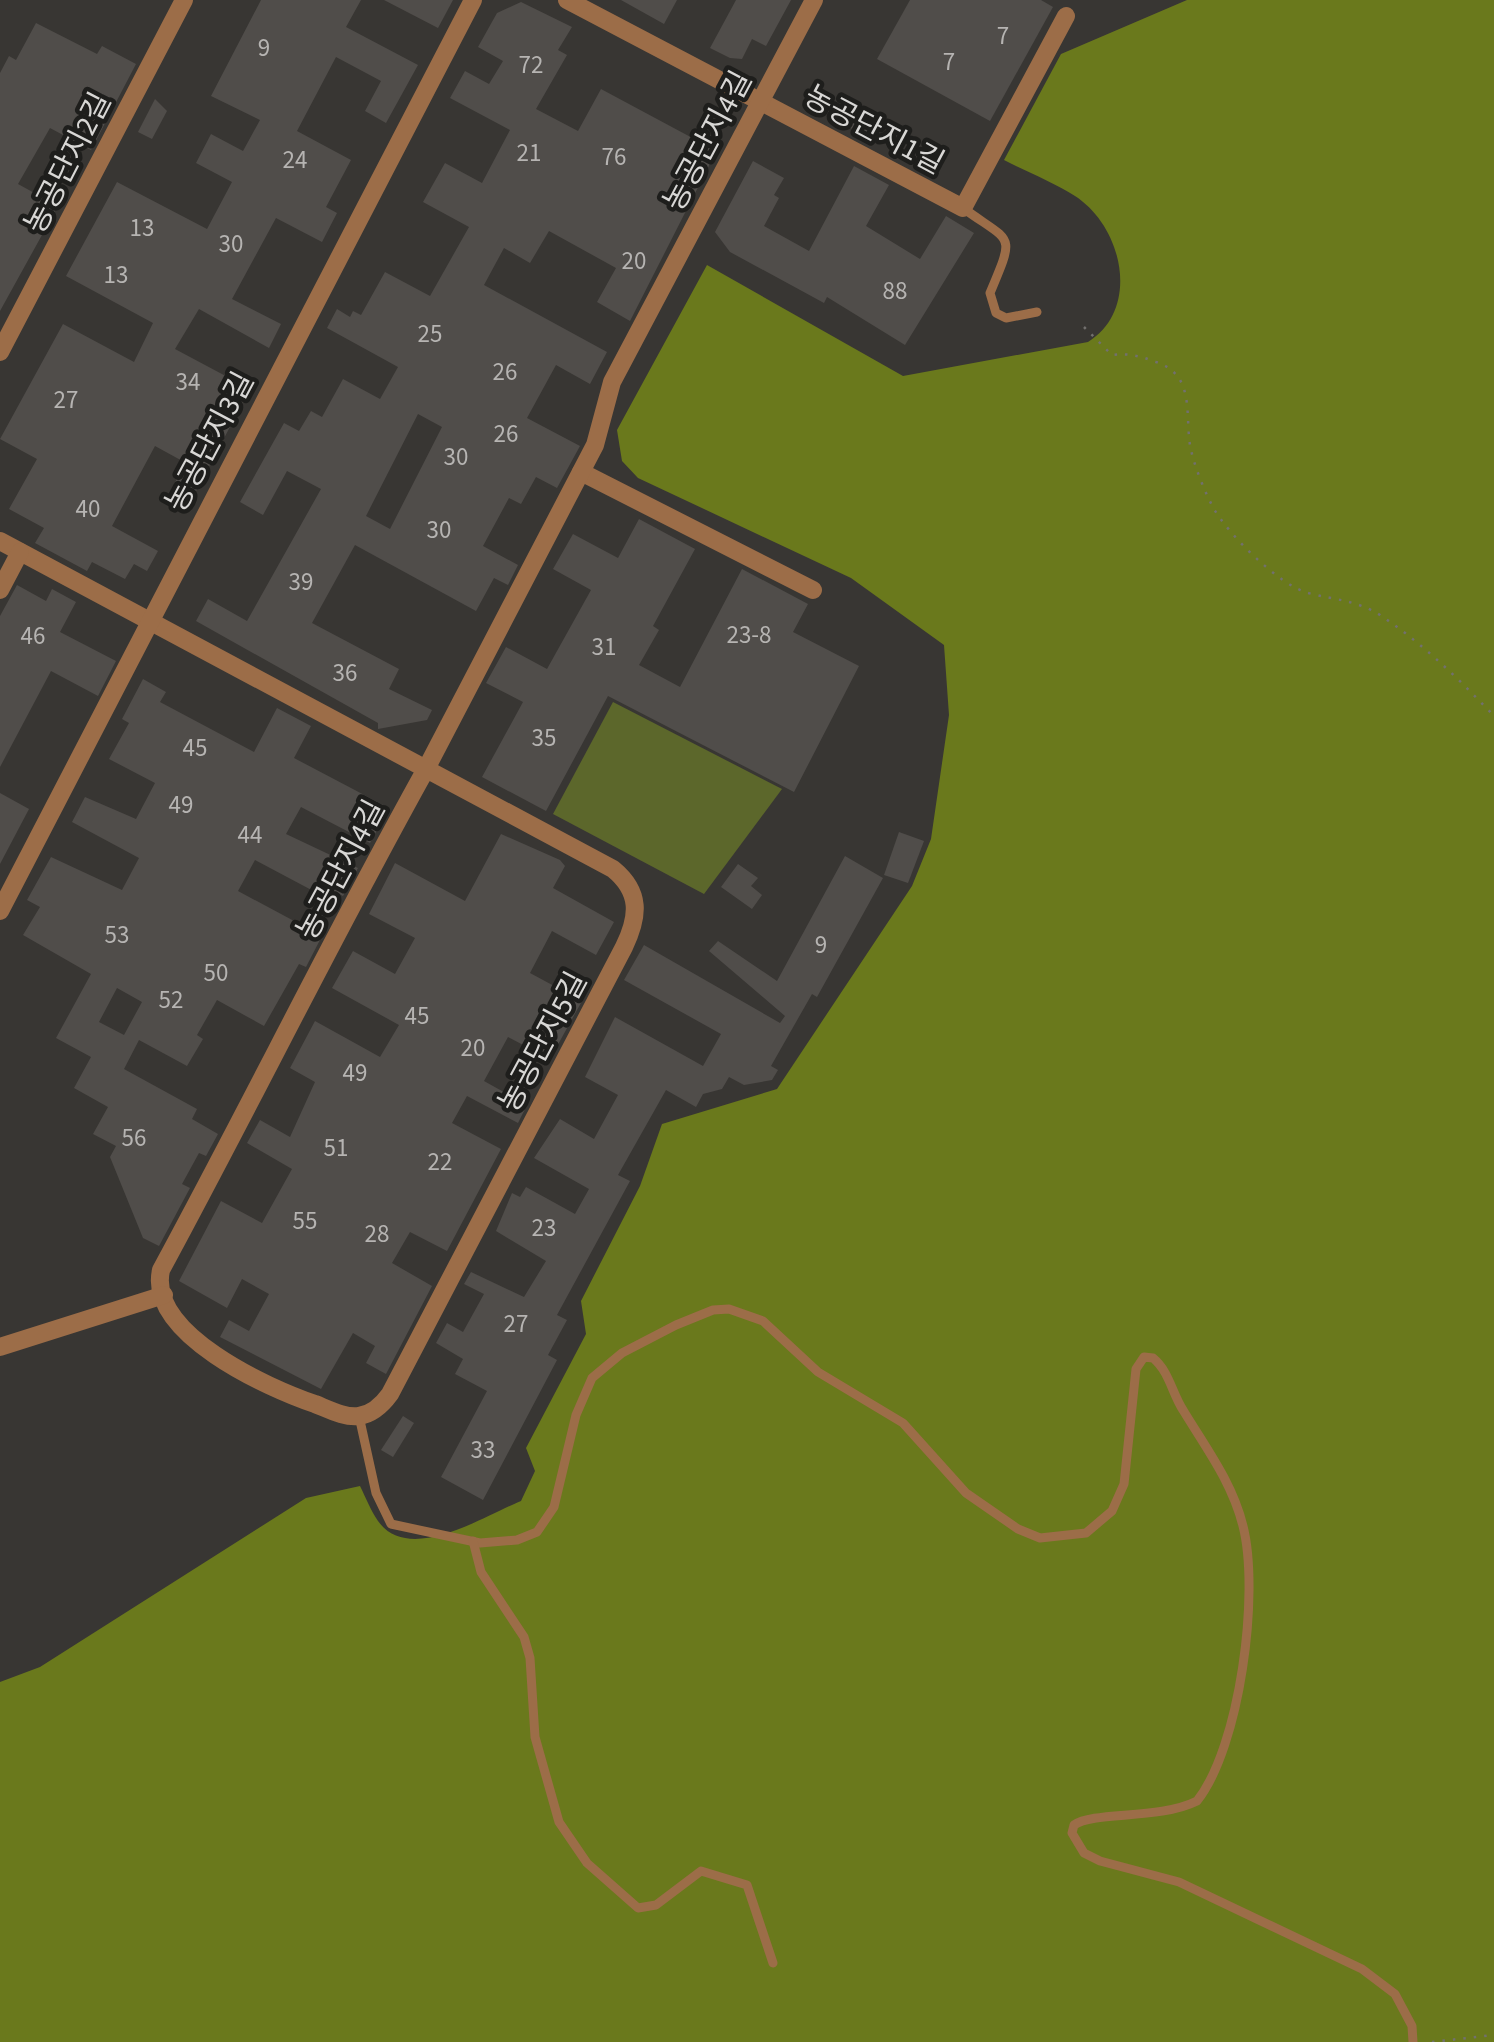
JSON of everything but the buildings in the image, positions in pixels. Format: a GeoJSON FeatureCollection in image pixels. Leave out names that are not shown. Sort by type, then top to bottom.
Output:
{"type":"FeatureCollection","features":[{"type":"Feature","properties":{"kind":"street","name":"농공단지2길"},"geometry":{"type":"LineString","coordinates":[[0,352],[184,0]]}},
{"type":"Feature","properties":{"kind":"street","name":"농공단지3길"},"geometry":{"type":"LineString","coordinates":[[0,911],[128,671],[148,620],[473,0]]}},
{"type":"Feature","properties":{"kind":"street","name":"농공단지1길"},"geometry":{"type":"LineString","coordinates":[[568,0],[962,208],[1066,16]]}},
{"type":"Feature","properties":{"kind":"street","name":"농공단지4길"},"geometry":{"type":"LineString","coordinates":[[164,1295],[161,1270],[595,445],[612,382],[814,0]]}},
{"type":"Feature","properties":{"kind":"street"},"geometry":{"type":"LineString","coordinates":[[581,472],[813,590]]}},
{"type":"Feature","properties":{"kind":"street"},"geometry":{"type":"LineString","coordinates":[[0,541],[148,620]]}},
{"type":"Feature","properties":{"kind":"street"},"geometry":{"type":"LineString","coordinates":[[0,590],[20,552]]}},
{"type":"Feature","properties":{"kind":"street","name":"농공단지5길"},"geometry":{"type":"LineString","coordinates":[[148,620],[613,869],[633,892],[636,916],[390,1394],[377,1409],[358,1416]]}},
{"type":"Feature","properties":{"kind":"street"},"geometry":{"type":"LineString","coordinates":[[0,1348],[164,1295],[190,1332],[236,1370],[279,1392],[358,1416]]}},
{"type":"Feature","properties":{"kind":"lane"},"geometry":{"type":"LineString","coordinates":[[962,208],[1000,230],[1006,240],[1007,252],[990,293],[996,312],[1006,318],[1036,312]]}},
{"type":"Feature","properties":{"kind":"lane"},"geometry":{"type":"LineString","coordinates":[[358,1416],[376,1493],[391,1524],[473,1540],[517,1540],[545,1526],[554,1507],[576,1415],[592,1378],[622,1353],[713,1310],[745,1312],[763,1321],[818,1372],[903,1423],[966,1493],[1018,1530],[1040,1538],[1086,1533],[1112,1511],[1127,1470],[1136,1369],[1144,1357],[1152,1358],[1221,1469],[1243,1525],[1250,1596],[1234,1714],[1220,1764],[1197,1801],[1146,1817],[1092,1817],[1074,1825],[1072,1833],[1084,1853],[1100,1861],[1180,1882],[1362,1968],[1395,1994],[1412,2026],[1413,2042]]}},
{"type":"Feature","properties":{"kind":"lane"},"geometry":{"type":"LineString","coordinates":[[473,1540],[490,1590],[524,1637],[535,1680],[536,1738],[568,1837],[588,1862],[638,1908],[656,1905],[701,1871],[747,1885],[773,1963]]}},
{"type":"Feature","properties":{"kind":"path"},"geometry":{"type":"LineString","coordinates":[[1084,326],[1112,355],[1128,353],[1168,366],[1183,380],[1190,448],[1214,510],[1249,546],[1252,558],[1307,593],[1348,598],[1379,615],[1437,659],[1494,716]]}},
{"type":"Feature","properties":{"kind":"path"},"geometry":{"type":"LineString","coordinates":[[1432,2042],[1494,2035]]}},
{"type":"Feature","properties":{"kind":"green space"},"geometry":{"type":"Polygon","coordinates":[[[1187,0],[1494,0],[1494,2042],[0,2042],[0,1682],[40,1667],[306,1498],[360,1486],[378,1521],[392,1533],[408,1539],[427,1538],[468,1526],[521,1501],[535,1471],[526,1448],[586,1334],[581,1301],[640,1186],[662,1124],[777,1089],[912,886],[931,839],[949,715],[944,645],[851,578],[638,478],[622,461],[617,430],[707,265],[903,376],[1088,342],[1105,328],[1120,289],[1114,247],[1105,227],[1075,196],[1004,160],[1061,54],[1187,0]]]}},
{"type":"Feature","properties":{"kind":"green space"},"geometry":{"type":"Polygon","coordinates":[[[613,702],[782,789],[704,894],[553,814],[613,702]]]}}]}
